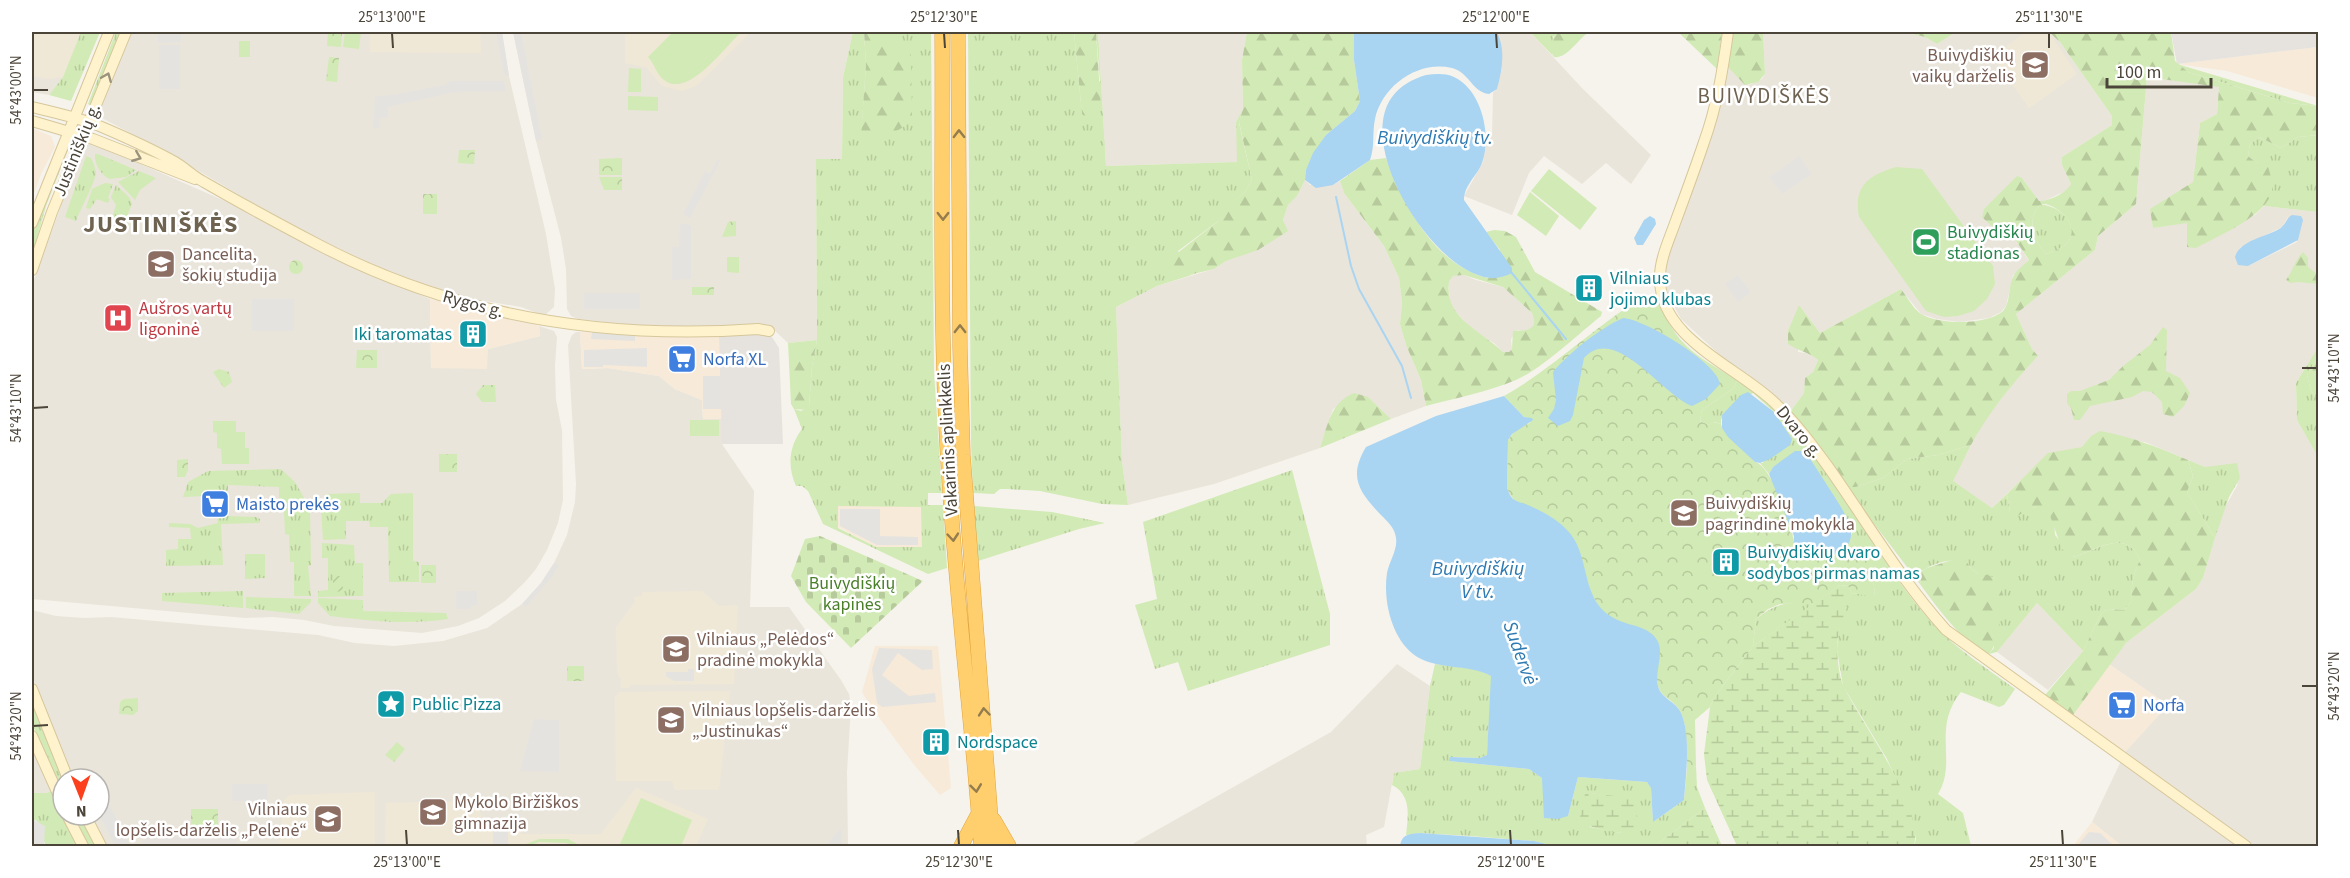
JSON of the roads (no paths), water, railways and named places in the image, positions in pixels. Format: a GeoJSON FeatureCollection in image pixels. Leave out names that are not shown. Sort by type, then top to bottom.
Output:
{"type":"FeatureCollection","features":[{"type":"Feature","properties":{"kind":"highway","name":"Vakarinis aplinkkelis"},"geometry":{"type":"LineString","coordinates":[[942,32],[944,353],[947,450],[957,592],[985,812],[993,846]]}},
{"type":"Feature","properties":{"kind":"highway","name":"Vakarinis aplinkkelis"},"geometry":{"type":"LineString","coordinates":[[958,32],[963,455],[985,812],[981,846]]}},
{"type":"Feature","properties":{"kind":"highway"},"geometry":{"type":"LineString","coordinates":[[961,846],[985,812],[1009,846]]}},
{"type":"Feature","properties":{"kind":"main road","name":"Justiniškių g."},"geometry":{"type":"LineString","coordinates":[[32,222],[109,32]]}},
{"type":"Feature","properties":{"kind":"main road","name":"Justiniškių g."},"geometry":{"type":"LineString","coordinates":[[32,270],[88,122],[126,32]]}},
{"type":"Feature","properties":{"kind":"main road","name":"Dvaro g."},"geometry":{"type":"LineString","coordinates":[[1728,32],[1715,108],[1668,243],[1660,276],[1661,290],[1668,309],[1691,340],[1764,392],[1788,416],[1829,469],[1925,605],[1946,630],[2246,846]]}},
{"type":"Feature","properties":{"kind":"main road","name":"Rygos g."},"geometry":{"type":"LineString","coordinates":[[32,106],[88,122],[175,162],[201,181],[321,246],[379,273],[435,294],[489,310],[550,322],[602,328],[668,332],[758,329],[769,331]]}},
{"type":"Feature","properties":{"kind":"main road","name":"Rygos g."},"geometry":{"type":"LineString","coordinates":[[32,121],[83,135],[185,177],[201,181]]}},
{"type":"Feature","properties":{"kind":"main road"},"geometry":{"type":"LineString","coordinates":[[32,689],[63,767]]}},
{"type":"Feature","properties":{"kind":"main road"},"geometry":{"type":"LineString","coordinates":[[32,736],[51,778]]}},
{"type":"Feature","properties":{"kind":"main road"},"geometry":{"type":"LineString","coordinates":[[74,827],[83,846]]}},
{"type":"Feature","properties":{"kind":"main road"},"geometry":{"type":"LineString","coordinates":[[91,827],[101,846]]}},
{"type":"Feature","properties":{"kind":"water","name":"Buivydiškių tv."},"geometry":{"type":"Polygon","coordinates":[[[1354,32],[1497,32],[1502,46],[1499,82],[1497,89],[1489,94],[1478,90],[1458,70],[1439,67],[1427,68],[1403,78],[1393,86],[1379,107],[1375,119],[1370,160],[1333,185],[1316,188],[1305,180],[1306,170],[1313,153],[1326,135],[1355,111],[1360,101],[1354,60],[1354,32]]]}},
{"type":"Feature","properties":{"kind":"water","name":"Buivydiškių tv."},"geometry":{"type":"Polygon","coordinates":[[[1444,74],[1454,77],[1464,83],[1478,103],[1485,127],[1485,152],[1480,168],[1468,185],[1464,200],[1512,268],[1512,273],[1508,275],[1493,278],[1481,276],[1461,266],[1440,249],[1420,226],[1391,172],[1383,144],[1383,118],[1392,97],[1399,89],[1416,78],[1444,74]]]}},
{"type":"Feature","properties":{"kind":"water"},"geometry":{"type":"Polygon","coordinates":[[[2292,215],[2301,216],[2303,220],[2298,240],[2248,266],[2238,265],[2235,257],[2242,247],[2279,229],[2292,215]]]}},
{"type":"Feature","properties":{"kind":"water"},"geometry":{"type":"Polygon","coordinates":[[[1650,216],[1655,219],[1656,224],[1643,245],[1637,245],[1634,238],[1644,220],[1650,216]]]}},
{"type":"Feature","properties":{"kind":"water"},"geometry":{"type":"Polygon","coordinates":[[[1623,318],[1647,326],[1694,354],[1716,375],[1720,384],[1706,399],[1692,406],[1624,355],[1610,349],[1596,350],[1584,358],[1570,421],[1558,426],[1548,418],[1554,409],[1556,400],[1553,372],[1586,341],[1623,318]]]}},
{"type":"Feature","properties":{"kind":"water"},"geometry":{"type":"Polygon","coordinates":[[[1748,392],[1774,412],[1792,439],[1790,445],[1760,463],[1755,462],[1728,437],[1722,428],[1722,415],[1741,395],[1748,392]]]}},
{"type":"Feature","properties":{"kind":"water","name":"Buivydiškių V tv."},"geometry":{"type":"Polygon","coordinates":[[[1504,396],[1524,417],[1533,420],[1512,434],[1508,440],[1507,487],[1511,496],[1555,520],[1574,539],[1592,594],[1604,612],[1652,634],[1659,645],[1658,686],[1662,694],[1681,713],[1686,732],[1687,755],[1684,800],[1653,822],[1651,788],[1647,782],[1578,777],[1568,816],[1558,819],[1544,818],[1542,778],[1529,769],[1449,761],[1450,757],[1480,758],[1487,755],[1491,676],[1472,669],[1431,663],[1413,654],[1399,638],[1390,617],[1386,583],[1388,569],[1396,547],[1396,538],[1391,525],[1367,499],[1358,484],[1358,467],[1366,447],[1436,416],[1504,396]]]}},
{"type":"Feature","properties":{"kind":"water"},"geometry":{"type":"Polygon","coordinates":[[[1795,451],[1803,451],[1808,456],[1850,526],[1849,542],[1835,554],[1802,559],[1793,554],[1794,536],[1769,474],[1773,467],[1795,451]]]}},
{"type":"Feature","properties":{"kind":"water"},"geometry":{"type":"Polygon","coordinates":[[[1420,833],[1534,841],[1554,846],[1400,846],[1404,837],[1420,833]]]}},
{"type":"Feature","properties":{"kind":"waterway"},"geometry":{"type":"LineString","coordinates":[[1336,197],[1351,266],[1359,289],[1402,366],[1411,398]]}},
{"type":"Feature","properties":{"kind":"waterway","name":"Sudervė"},"geometry":{"type":"LineString","coordinates":[[1511,272],[1566,339]]}},
{"type":"Feature","properties":{"kind":"place","name":"Buivydiškių vaikų darželis"},"geometry":{"type":"Point","coordinates":[2035,65]}},
{"type":"Feature","properties":{"kind":"place","name":"Buivydiškių stadionas"},"geometry":{"type":"Point","coordinates":[1926,242]}},
{"type":"Feature","properties":{"kind":"place","name":"Dancelita, šokių studija"},"geometry":{"type":"Point","coordinates":[161,264]}},
{"type":"Feature","properties":{"kind":"place","name":"Vilniaus jojimo klubas"},"geometry":{"type":"Point","coordinates":[1589,288]}},
{"type":"Feature","properties":{"kind":"place","name":"Aušros vartų ligoninė"},"geometry":{"type":"Point","coordinates":[118,318]}},
{"type":"Feature","properties":{"kind":"place","name":"Iki taromatas"},"geometry":{"type":"Point","coordinates":[473,334]}},
{"type":"Feature","properties":{"kind":"place","name":"Norfa XL"},"geometry":{"type":"Point","coordinates":[682,359]}},
{"type":"Feature","properties":{"kind":"place","name":"Maisto prekės"},"geometry":{"type":"Point","coordinates":[215,504]}},
{"type":"Feature","properties":{"kind":"place","name":"Buivydiškių pagrindinė mokykla"},"geometry":{"type":"Point","coordinates":[1684,513]}},
{"type":"Feature","properties":{"kind":"place","name":"Buivydiškių dvaro sodybos pirmas namas"},"geometry":{"type":"Point","coordinates":[1726,562]}},
{"type":"Feature","properties":{"kind":"place","name":"Vilniaus „Pelėdos“ pradinė mokykla"},"geometry":{"type":"Point","coordinates":[676,649]}},
{"type":"Feature","properties":{"kind":"place","name":"Public Pizza"},"geometry":{"type":"Point","coordinates":[391,704]}},
{"type":"Feature","properties":{"kind":"place","name":"Norfa"},"geometry":{"type":"Point","coordinates":[2122,705]}},
{"type":"Feature","properties":{"kind":"place","name":"Vilniaus lopšelis-darželis „Justinukas“"},"geometry":{"type":"Point","coordinates":[671,720]}},
{"type":"Feature","properties":{"kind":"place","name":"Nordspace"},"geometry":{"type":"Point","coordinates":[936,742]}},
{"type":"Feature","properties":{"kind":"place","name":"Mykolo Biržiškos gimnazija"},"geometry":{"type":"Point","coordinates":[433,812]}},
{"type":"Feature","properties":{"kind":"place","name":"Vilniaus lopšelis-darželis „Pelenė“"},"geometry":{"type":"Point","coordinates":[328,819]}},
{"type":"Feature","properties":{"kind":"district","name":"BUIVYDIŠKĖS"},"geometry":{"type":"Point","coordinates":[1764,96]}},
{"type":"Feature","properties":{"kind":"district","name":"JUSTINIŠKĖS"},"geometry":{"type":"Point","coordinates":[161,224]}},
{"type":"Feature","properties":{"kind":"park label","name":"Buivydiškių kapinės"},"geometry":{"type":"Point","coordinates":[852,593]}}]}
